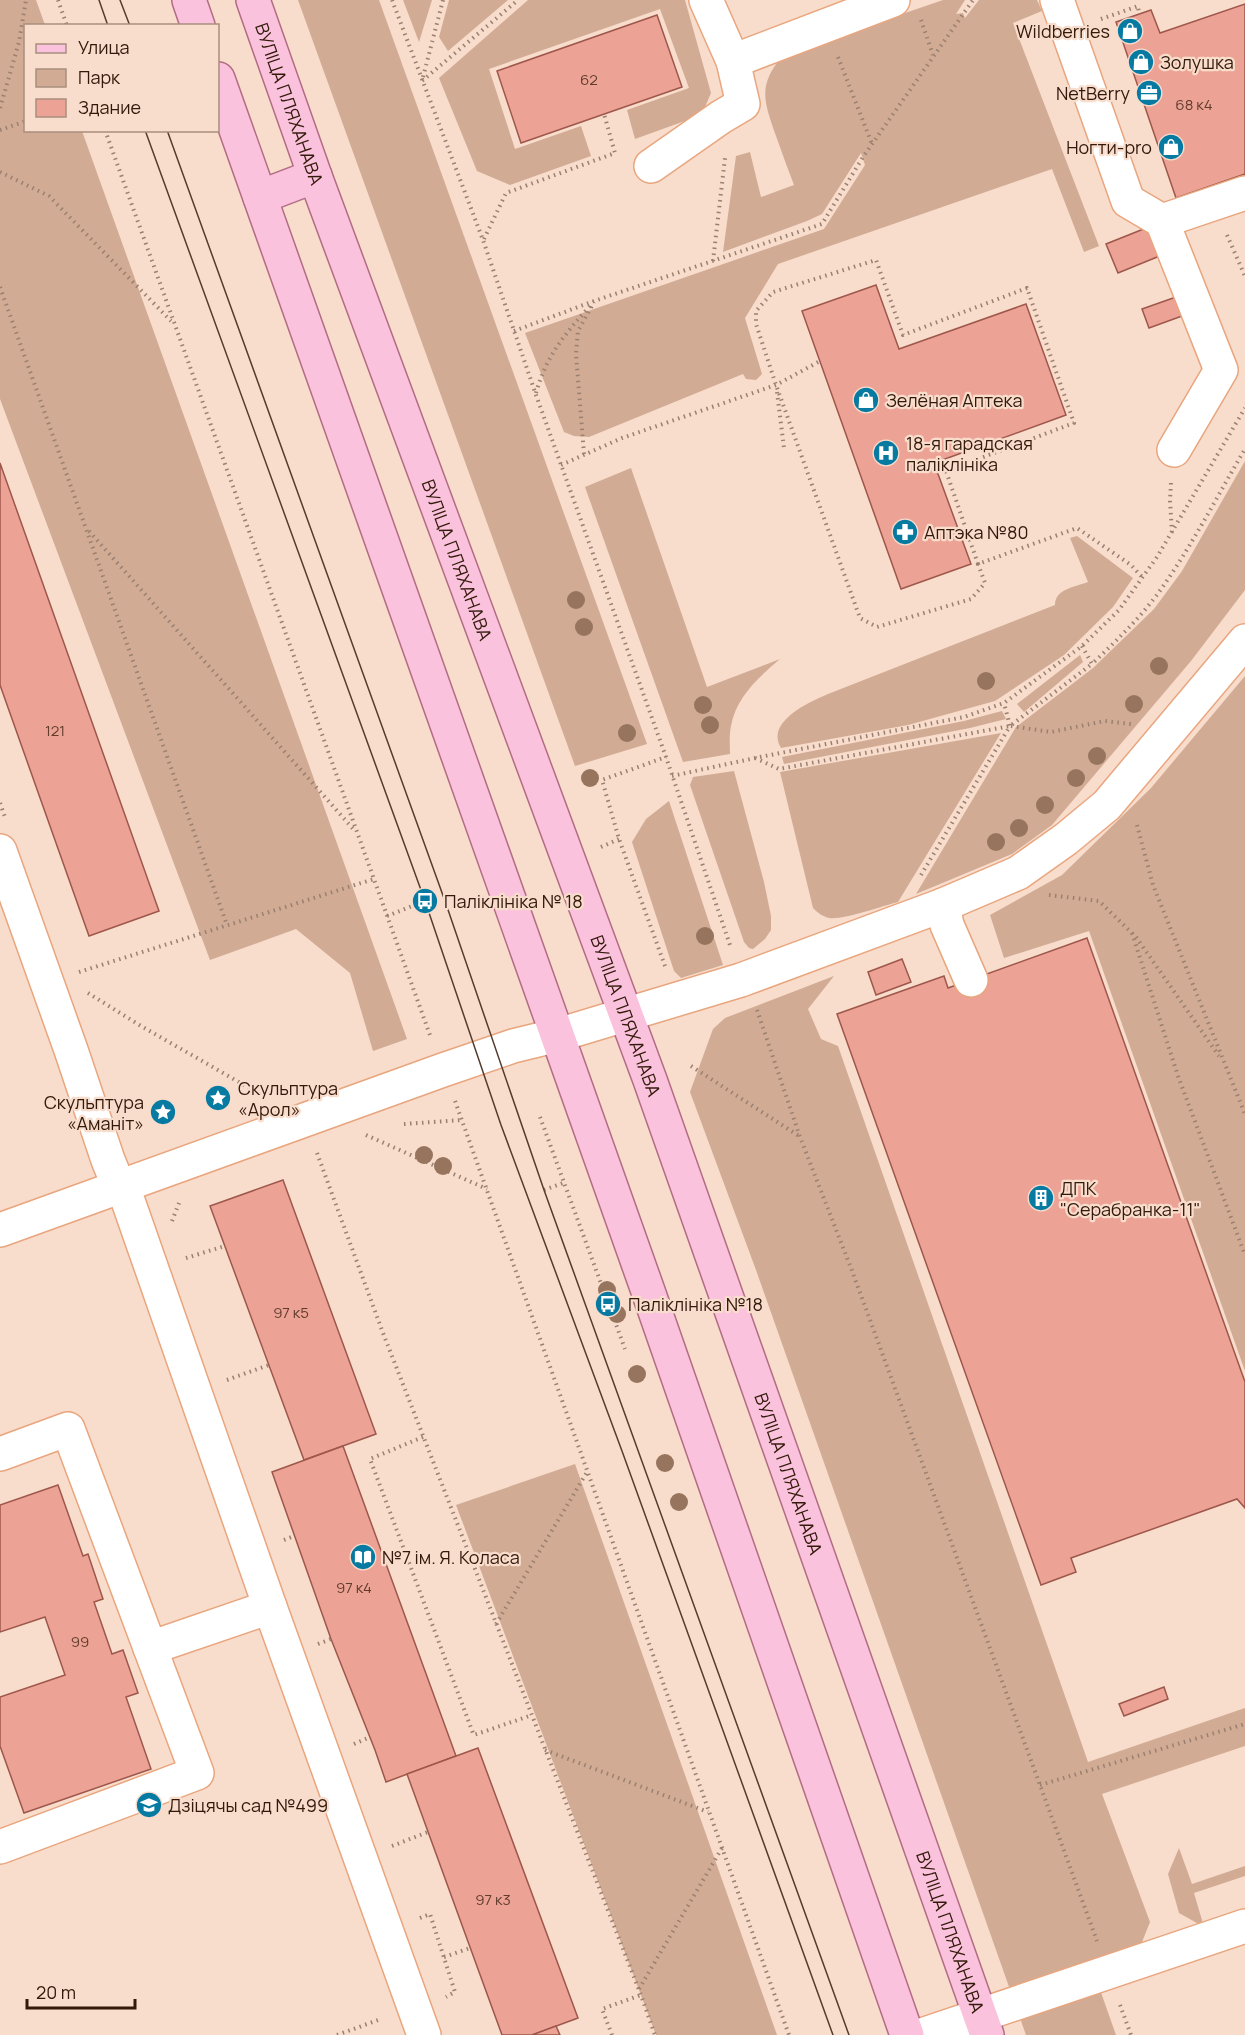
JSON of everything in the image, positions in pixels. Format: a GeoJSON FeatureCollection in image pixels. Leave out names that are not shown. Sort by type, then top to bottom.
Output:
{"type":"FeatureCollection","features":[{"type":"Feature","properties":{"kind":"main road"},"geometry":{"type":"LineString","coordinates":[[189,0],[197,24]]}},
{"type":"Feature","properties":{"kind":"main road","name":"ВУЛІЦА ПЛЯХАНАВА"},"geometry":{"type":"LineString","coordinates":[[253,0],[315,176],[626,1014],[984,2025]]}},
{"type":"Feature","properties":{"kind":"main road"},"geometry":{"type":"LineString","coordinates":[[219,82],[558,1035],[907,2035]]}},
{"type":"Feature","properties":{"kind":"main road"},"geometry":{"type":"LineString","coordinates":[[260,197],[315,176]]}},
{"type":"Feature","properties":{"kind":"lane"},"geometry":{"type":"LineString","coordinates":[[638,157],[743,104],[733,60],[706,0]]}},
{"type":"Feature","properties":{"kind":"lane"},"geometry":{"type":"LineString","coordinates":[[1057,0],[1128,201],[1162,222],[1221,370],[1174,450]]}},
{"type":"Feature","properties":{"kind":"lane"},"geometry":{"type":"LineString","coordinates":[[733,60],[826,26],[905,5]]}},
{"type":"Feature","properties":{"kind":"lane"},"geometry":{"type":"LineString","coordinates":[[1162,222],[1245,193]]}},
{"type":"Feature","properties":{"kind":"lane"},"geometry":{"type":"LineString","coordinates":[[0,1230],[513,1046],[558,1035],[741,980],[943,904],[1018,873],[1066,840],[1107,805],[1245,641]]}},
{"type":"Feature","properties":{"kind":"lane"},"geometry":{"type":"LineString","coordinates":[[4,838],[55,980],[108,1160],[119,1187],[127,1198],[270,1607],[419,2021]]}},
{"type":"Feature","properties":{"kind":"lane"},"geometry":{"type":"LineString","coordinates":[[943,904],[947,925],[971,980]]}},
{"type":"Feature","properties":{"kind":"lane"},"geometry":{"type":"LineString","coordinates":[[0,1454],[68,1429],[197,1773],[0,1847]]}},
{"type":"Feature","properties":{"kind":"lane"},"geometry":{"type":"LineString","coordinates":[[150,1648],[270,1607]]}},
{"type":"Feature","properties":{"kind":"lane"},"geometry":{"type":"LineString","coordinates":[[922,2035],[984,2025],[1108,1972],[1245,1927]]}},
{"type":"Feature","properties":{"kind":"path"},"geometry":{"type":"LineString","coordinates":[[0,108],[19,42],[26,0]]}},
{"type":"Feature","properties":{"kind":"path"},"geometry":{"type":"LineString","coordinates":[[58,0],[66,24]]}},
{"type":"Feature","properties":{"kind":"path"},"geometry":{"type":"LineString","coordinates":[[392,0],[483,240],[666,757],[741,980],[753,996],[800,1137],[851,1268],[1131,2035]]}},
{"type":"Feature","properties":{"kind":"path"},"geometry":{"type":"LineString","coordinates":[[422,81],[443,0]]}},
{"type":"Feature","properties":{"kind":"path"},"geometry":{"type":"LineString","coordinates":[[422,81],[518,0]]}},
{"type":"Feature","properties":{"kind":"path"},"geometry":{"type":"LineString","coordinates":[[514,331],[594,301],[822,224],[872,144],[973,0]]}},
{"type":"Feature","properties":{"kind":"path"},"geometry":{"type":"LineString","coordinates":[[905,5],[933,55]]}},
{"type":"Feature","properties":{"kind":"path"},"geometry":{"type":"LineString","coordinates":[[1100,20],[1138,6],[1139,14]]}},
{"type":"Feature","properties":{"kind":"path"},"geometry":{"type":"LineString","coordinates":[[826,26],[872,144]]}},
{"type":"Feature","properties":{"kind":"path"},"geometry":{"type":"LineString","coordinates":[[604,114],[615,153]]}},
{"type":"Feature","properties":{"kind":"path"},"geometry":{"type":"LineString","coordinates":[[713,261],[726,149],[721,117]]}},
{"type":"Feature","properties":{"kind":"path"},"geometry":{"type":"LineString","coordinates":[[0,130],[24,122]]}},
{"type":"Feature","properties":{"kind":"path"},"geometry":{"type":"LineString","coordinates":[[106,132],[433,1044]]}},
{"type":"Feature","properties":{"kind":"path"},"geometry":{"type":"LineString","coordinates":[[483,240],[506,193],[615,153],[638,157]]}},
{"type":"Feature","properties":{"kind":"path"},"geometry":{"type":"LineString","coordinates":[[0,172],[49,196],[174,324]]}},
{"type":"Feature","properties":{"kind":"path"},"geometry":{"type":"LineString","coordinates":[[876,260],[903,335],[1027,288],[1074,423],[946,471],[973,548],[985,583],[971,599],[877,627],[860,618],[756,324],[756,310],[773,292],[876,260]]}},
{"type":"Feature","properties":{"kind":"path"},"geometry":{"type":"LineString","coordinates":[[0,287],[227,925]]}},
{"type":"Feature","properties":{"kind":"path"},"geometry":{"type":"LineString","coordinates":[[536,395],[540,379],[560,340],[594,301]]}},
{"type":"Feature","properties":{"kind":"path"},"geometry":{"type":"LineString","coordinates":[[584,454],[576,354],[578,331],[594,301]]}},
{"type":"Feature","properties":{"kind":"path"},"geometry":{"type":"LineString","coordinates":[[561,465],[622,438],[776,385],[820,361]]}},
{"type":"Feature","properties":{"kind":"path"},"geometry":{"type":"LineString","coordinates":[[776,385],[784,448]]}},
{"type":"Feature","properties":{"kind":"path"},"geometry":{"type":"LineString","coordinates":[[672,776],[963,717],[1004,704],[1082,646],[1119,610],[1143,578],[1172,532],[1245,408]]}},
{"type":"Feature","properties":{"kind":"path"},"geometry":{"type":"LineString","coordinates":[[892,922],[1010,726],[1092,664],[1128,630],[1156,595],[1178,562],[1245,449]]}},
{"type":"Feature","properties":{"kind":"path"},"geometry":{"type":"LineString","coordinates":[[1172,532],[1170,501],[1174,450]]}},
{"type":"Feature","properties":{"kind":"path"},"geometry":{"type":"LineString","coordinates":[[978,564],[1077,528],[1131,565],[1143,578]]}},
{"type":"Feature","properties":{"kind":"path"},"geometry":{"type":"LineString","coordinates":[[86,529],[358,834]]}},
{"type":"Feature","properties":{"kind":"path"},"geometry":{"type":"LineString","coordinates":[[966,551],[973,548]]}},
{"type":"Feature","properties":{"kind":"path"},"geometry":{"type":"LineString","coordinates":[[1082,646],[1092,664]]}},
{"type":"Feature","properties":{"kind":"path"},"geometry":{"type":"LineString","coordinates":[[1004,704],[1010,726]]}},
{"type":"Feature","properties":{"kind":"path"},"geometry":{"type":"LineString","coordinates":[[755,758],[779,769],[1010,726],[1051,732],[1106,721],[1173,728]]}},
{"type":"Feature","properties":{"kind":"path"},"geometry":{"type":"LineString","coordinates":[[666,757],[602,780],[620,839],[668,973]]}},
{"type":"Feature","properties":{"kind":"path"},"geometry":{"type":"LineString","coordinates":[[0,804],[4,838]]}},
{"type":"Feature","properties":{"kind":"path"},"geometry":{"type":"LineString","coordinates":[[1136,822],[1153,885],[1245,1113]]}},
{"type":"Feature","properties":{"kind":"path"},"geometry":{"type":"LineString","coordinates":[[55,980],[374,879]]}},
{"type":"Feature","properties":{"kind":"path"},"geometry":{"type":"LineString","coordinates":[[1041,894],[1099,901],[1132,933],[1223,1061]]}},
{"type":"Feature","properties":{"kind":"path"},"geometry":{"type":"LineString","coordinates":[[387,916],[425,901]]}},
{"type":"Feature","properties":{"kind":"path"},"geometry":{"type":"LineString","coordinates":[[1132,933],[1178,1076],[1245,1255]]}},
{"type":"Feature","properties":{"kind":"path"},"geometry":{"type":"LineString","coordinates":[[55,980],[141,1026],[274,1103]]}},
{"type":"Feature","properties":{"kind":"path"},"geometry":{"type":"LineString","coordinates":[[692,1066],[800,1137]]}},
{"type":"Feature","properties":{"kind":"path"},"geometry":{"type":"LineString","coordinates":[[451,1091],[789,2035]]}},
{"type":"Feature","properties":{"kind":"path"},"geometry":{"type":"LineString","coordinates":[[540,1117],[625,1349]]}},
{"type":"Feature","properties":{"kind":"path"},"geometry":{"type":"LineString","coordinates":[[359,1132],[487,1189]]}},
{"type":"Feature","properties":{"kind":"path"},"geometry":{"type":"LineString","coordinates":[[315,1146],[383,1333],[655,2035]]}},
{"type":"Feature","properties":{"kind":"path"},"geometry":{"type":"LineString","coordinates":[[544,1190],[563,1183]]}},
{"type":"Feature","properties":{"kind":"path"},"geometry":{"type":"LineString","coordinates":[[181,1259],[225,1246]]}},
{"type":"Feature","properties":{"kind":"path"},"geometry":{"type":"LineString","coordinates":[[225,1380],[269,1365]]}},
{"type":"Feature","properties":{"kind":"path"},"geometry":{"type":"LineString","coordinates":[[423,1437],[370,1459],[474,1735],[532,1715]]}},
{"type":"Feature","properties":{"kind":"path"},"geometry":{"type":"LineString","coordinates":[[496,1624],[587,1471]]}},
{"type":"Feature","properties":{"kind":"path"},"geometry":{"type":"LineString","coordinates":[[1040,1785],[1245,1724]]}},
{"type":"Feature","properties":{"kind":"path"},"geometry":{"type":"LineString","coordinates":[[545,1750],[709,1812]]}},
{"type":"Feature","properties":{"kind":"path"},"geometry":{"type":"LineString","coordinates":[[383,1849],[428,1832]]}},
{"type":"Feature","properties":{"kind":"path"},"geometry":{"type":"LineString","coordinates":[[639,1990],[722,1848]]}},
{"type":"Feature","properties":{"kind":"path"},"geometry":{"type":"LineString","coordinates":[[444,1957],[470,1948]]}},
{"type":"Feature","properties":{"kind":"path"},"geometry":{"type":"LineString","coordinates":[[612,2035],[602,2008],[641,1995]]}},
{"type":"Feature","properties":{"kind":"path"},"geometry":{"type":"LineString","coordinates":[[337,2035],[419,2021]]}},
{"type":"Feature","properties":{"kind":"green space"},"geometry":{"type":"Polygon","coordinates":[[[0,0],[36,0],[45,24],[24,24],[24,132],[82,132],[407,1039],[373,1051],[350,973],[296,929],[210,960],[0,399],[0,0]]]}},
{"type":"Feature","properties":{"kind":"green space"},"geometry":{"type":"Polygon","coordinates":[[[298,0],[379,0],[647,744],[575,766],[298,0]]]}},
{"type":"Feature","properties":{"kind":"green space"},"geometry":{"type":"Polygon","coordinates":[[[403,0],[432,0],[419,42],[403,0]]]}},
{"type":"Feature","properties":{"kind":"green space"},"geometry":{"type":"Polygon","coordinates":[[[449,0],[508,0],[448,51],[439,37],[449,0]]]}},
{"type":"Feature","properties":{"kind":"green space"},"geometry":{"type":"Polygon","coordinates":[[[528,0],[685,0],[711,93],[705,107],[693,118],[635,139],[627,110],[689,88],[660,9],[489,69],[515,149],[581,126],[591,156],[510,185],[477,171],[439,78],[528,0]]]}},
{"type":"Feature","properties":{"kind":"green space"},"geometry":{"type":"Polygon","coordinates":[[[943,0],[965,0],[956,14],[963,13],[965,18],[979,0],[1037,0],[1042,11],[1013,23],[1099,246],[1084,252],[1052,169],[778,264],[745,318],[762,374],[756,380],[746,379],[743,374],[589,437],[574,436],[564,432],[525,333],[824,229],[865,165],[861,153],[822,214],[723,252],[736,156],[750,152],[761,197],[794,185],[766,103],[766,85],[769,76],[783,55],[943,0]]]}},
{"type":"Feature","properties":{"kind":"green space"},"geometry":{"type":"Polygon","coordinates":[[[1245,461],[1245,590],[1191,661],[1052,825],[1012,854],[916,894],[1016,727],[1093,668],[1154,609],[1182,571],[1245,461]]]}},
{"type":"Feature","properties":{"kind":"green space"},"geometry":{"type":"Polygon","coordinates":[[[631,468],[707,687],[780,659],[757,680],[738,706],[730,729],[730,754],[683,762],[585,487],[631,468]]]}},
{"type":"Feature","properties":{"kind":"green space"},"geometry":{"type":"Polygon","coordinates":[[[1077,536],[1133,578],[1113,607],[1064,655],[995,701],[908,725],[781,748],[778,739],[779,730],[784,722],[791,714],[810,702],[1055,605],[1058,595],[1062,592],[1088,582],[1070,538],[1077,536]]]}},
{"type":"Feature","properties":{"kind":"green space"},"geometry":{"type":"Polygon","coordinates":[[[1080,655],[1083,662],[1024,712],[1017,704],[1080,655]]]}},
{"type":"Feature","properties":{"kind":"green space"},"geometry":{"type":"Polygon","coordinates":[[[1245,676],[1245,1371],[1089,931],[1004,958],[990,915],[1062,875],[1151,788],[1245,676]]]}},
{"type":"Feature","properties":{"kind":"green space"},"geometry":{"type":"Polygon","coordinates":[[[1002,711],[1006,719],[970,728],[784,764],[782,757],[964,721],[1002,711]]]}},
{"type":"Feature","properties":{"kind":"green space"},"geometry":{"type":"Polygon","coordinates":[[[1001,733],[898,902],[836,918],[824,916],[813,908],[780,772],[1001,733]]]}},
{"type":"Feature","properties":{"kind":"green space"},"geometry":{"type":"Polygon","coordinates":[[[734,771],[771,916],[771,930],[765,939],[753,949],[744,942],[690,785],[693,777],[734,771]]]}},
{"type":"Feature","properties":{"kind":"green space"},"geometry":{"type":"Polygon","coordinates":[[[669,801],[723,965],[681,978],[674,971],[632,842],[646,819],[669,801]]]}},
{"type":"Feature","properties":{"kind":"green space"},"geometry":{"type":"Polygon","coordinates":[[[834,976],[808,1009],[821,1039],[838,1046],[1088,1762],[1245,1708],[1245,1746],[1102,1794],[1150,1922],[1138,1952],[1092,1967],[1116,2035],[1026,2035],[756,1270],[690,1092],[713,1029],[725,1018],[834,976]]]}},
{"type":"Feature","properties":{"kind":"green space"},"geometry":{"type":"Polygon","coordinates":[[[575,1464],[777,2035],[656,2035],[456,1505],[575,1464]]]}},
{"type":"Feature","properties":{"kind":"green space"},"geometry":{"type":"Polygon","coordinates":[[[1179,1848],[1192,1884],[1245,1866],[1245,1876],[1194,1893],[1204,1927],[1179,1913],[1168,1874],[1179,1848]]]}},
{"type":"Feature","properties":{"kind":"building"},"geometry":{"type":"Polygon","coordinates":[[[1245,4],[1245,174],[1176,198],[1116,22],[1151,10],[1160,33],[1245,4]]]}},
{"type":"Feature","properties":{"kind":"building"},"geometry":{"type":"Polygon","coordinates":[[[657,15],[682,87],[521,143],[497,71],[657,15]]]}},
{"type":"Feature","properties":{"kind":"building"},"geometry":{"type":"Polygon","coordinates":[[[1151,226],[1162,255],[1118,273],[1106,244],[1151,226]]]}},
{"type":"Feature","properties":{"kind":"building","name":"18-я гарадская паліклініка"},"geometry":{"type":"Polygon","coordinates":[[[876,285],[899,349],[1026,304],[1066,415],[934,463],[971,564],[901,589],[802,311],[876,285]]]}},
{"type":"Feature","properties":{"kind":"building"},"geometry":{"type":"Polygon","coordinates":[[[1176,297],[1182,316],[1149,328],[1142,309],[1176,297]]]}},
{"type":"Feature","properties":{"kind":"building"},"geometry":{"type":"Polygon","coordinates":[[[0,463],[159,911],[89,936],[0,685],[0,463]]]}},
{"type":"Feature","properties":{"kind":"building","name":"ДПК \"Серабранка-11\""},"geometry":{"type":"Polygon","coordinates":[[[1087,938],[1245,1382],[1245,1508],[1237,1499],[1071,1558],[1076,1572],[1041,1585],[837,1014],[944,976],[948,988],[1087,938]]]}},
{"type":"Feature","properties":{"kind":"building"},"geometry":{"type":"Polygon","coordinates":[[[902,959],[911,982],[876,995],[868,972],[902,959]]]}},
{"type":"Feature","properties":{"kind":"building"},"geometry":{"type":"Polygon","coordinates":[[[283,1180],[376,1434],[304,1460],[210,1206],[283,1180]]]}},
{"type":"Feature","properties":{"kind":"building"},"geometry":{"type":"Polygon","coordinates":[[[343,1446],[456,1756],[386,1782],[331,1639],[272,1472],[343,1446]]]}},
{"type":"Feature","properties":{"kind":"building"},"geometry":{"type":"Polygon","coordinates":[[[58,1485],[83,1556],[88,1554],[103,1599],[94,1602],[112,1654],[123,1650],[138,1693],[126,1697],[151,1769],[24,1813],[0,1746],[0,1697],[65,1675],[45,1617],[0,1632],[0,1505],[58,1485]]]}},
{"type":"Feature","properties":{"kind":"building"},"geometry":{"type":"Polygon","coordinates":[[[1164,1687],[1168,1699],[1124,1716],[1119,1704],[1164,1687]]]}},
{"type":"Feature","properties":{"kind":"building"},"geometry":{"type":"Polygon","coordinates":[[[478,1748],[578,2018],[532,2035],[502,2035],[407,1774],[478,1748]]]}},
{"type":"Feature","properties":{"kind":"building"},"geometry":{"type":"Polygon","coordinates":[[[556,2026],[560,2035],[532,2035],[556,2026]]]}},
{"type":"Feature","properties":{"kind":"tram line"},"geometry":{"type":"LineString","coordinates":[[99,0],[107,24]]}},
{"type":"Feature","properties":{"kind":"tram line"},"geometry":{"type":"LineString","coordinates":[[120,0],[129,24]]}},
{"type":"Feature","properties":{"kind":"tram line"},"geometry":{"type":"LineString","coordinates":[[146,132],[425,901],[501,1125],[622,1451],[833,2035]]}},
{"type":"Feature","properties":{"kind":"tram line"},"geometry":{"type":"LineString","coordinates":[[168,132],[445,901],[544,1190],[849,2035]]}},
{"type":"Feature","properties":{"kind":"place","name":"Wildberries"},"geometry":{"type":"Point","coordinates":[1130,31]}},
{"type":"Feature","properties":{"kind":"place","name":"Золушка"},"geometry":{"type":"Point","coordinates":[1141,62]}},
{"type":"Feature","properties":{"kind":"place","name":"NetBerry"},"geometry":{"type":"Point","coordinates":[1149,93]}},
{"type":"Feature","properties":{"kind":"place","name":"Ногти-pro"},"geometry":{"type":"Point","coordinates":[1171,147]}},
{"type":"Feature","properties":{"kind":"place","name":"Зелёная Аптека"},"geometry":{"type":"Point","coordinates":[866,400]}},
{"type":"Feature","properties":{"kind":"place","name":"18-я гарадская паліклініка"},"geometry":{"type":"Point","coordinates":[886,453]}},
{"type":"Feature","properties":{"kind":"place","name":"Аптэка №80"},"geometry":{"type":"Point","coordinates":[905,532]}},
{"type":"Feature","properties":{"kind":"place","name":"Паліклініка № 18"},"geometry":{"type":"Point","coordinates":[425,901]}},
{"type":"Feature","properties":{"kind":"place","name":"Скульптура «Арол»"},"geometry":{"type":"Point","coordinates":[218,1098]}},
{"type":"Feature","properties":{"kind":"place","name":"Скульптура «Аманіт»"},"geometry":{"type":"Point","coordinates":[163,1112]}},
{"type":"Feature","properties":{"kind":"place","name":"ДПК \"Серабранка-11\""},"geometry":{"type":"Point","coordinates":[1041,1198]}},
{"type":"Feature","properties":{"kind":"place","name":"Паліклініка №18"},"geometry":{"type":"Point","coordinates":[608,1304]}},
{"type":"Feature","properties":{"kind":"place","name":"№7 ім. Я. Коласа"},"geometry":{"type":"Point","coordinates":[363,1557]}},
{"type":"Feature","properties":{"kind":"place","name":"Дзіцячы сад №499"},"geometry":{"type":"Point","coordinates":[149,1805]}}]}
